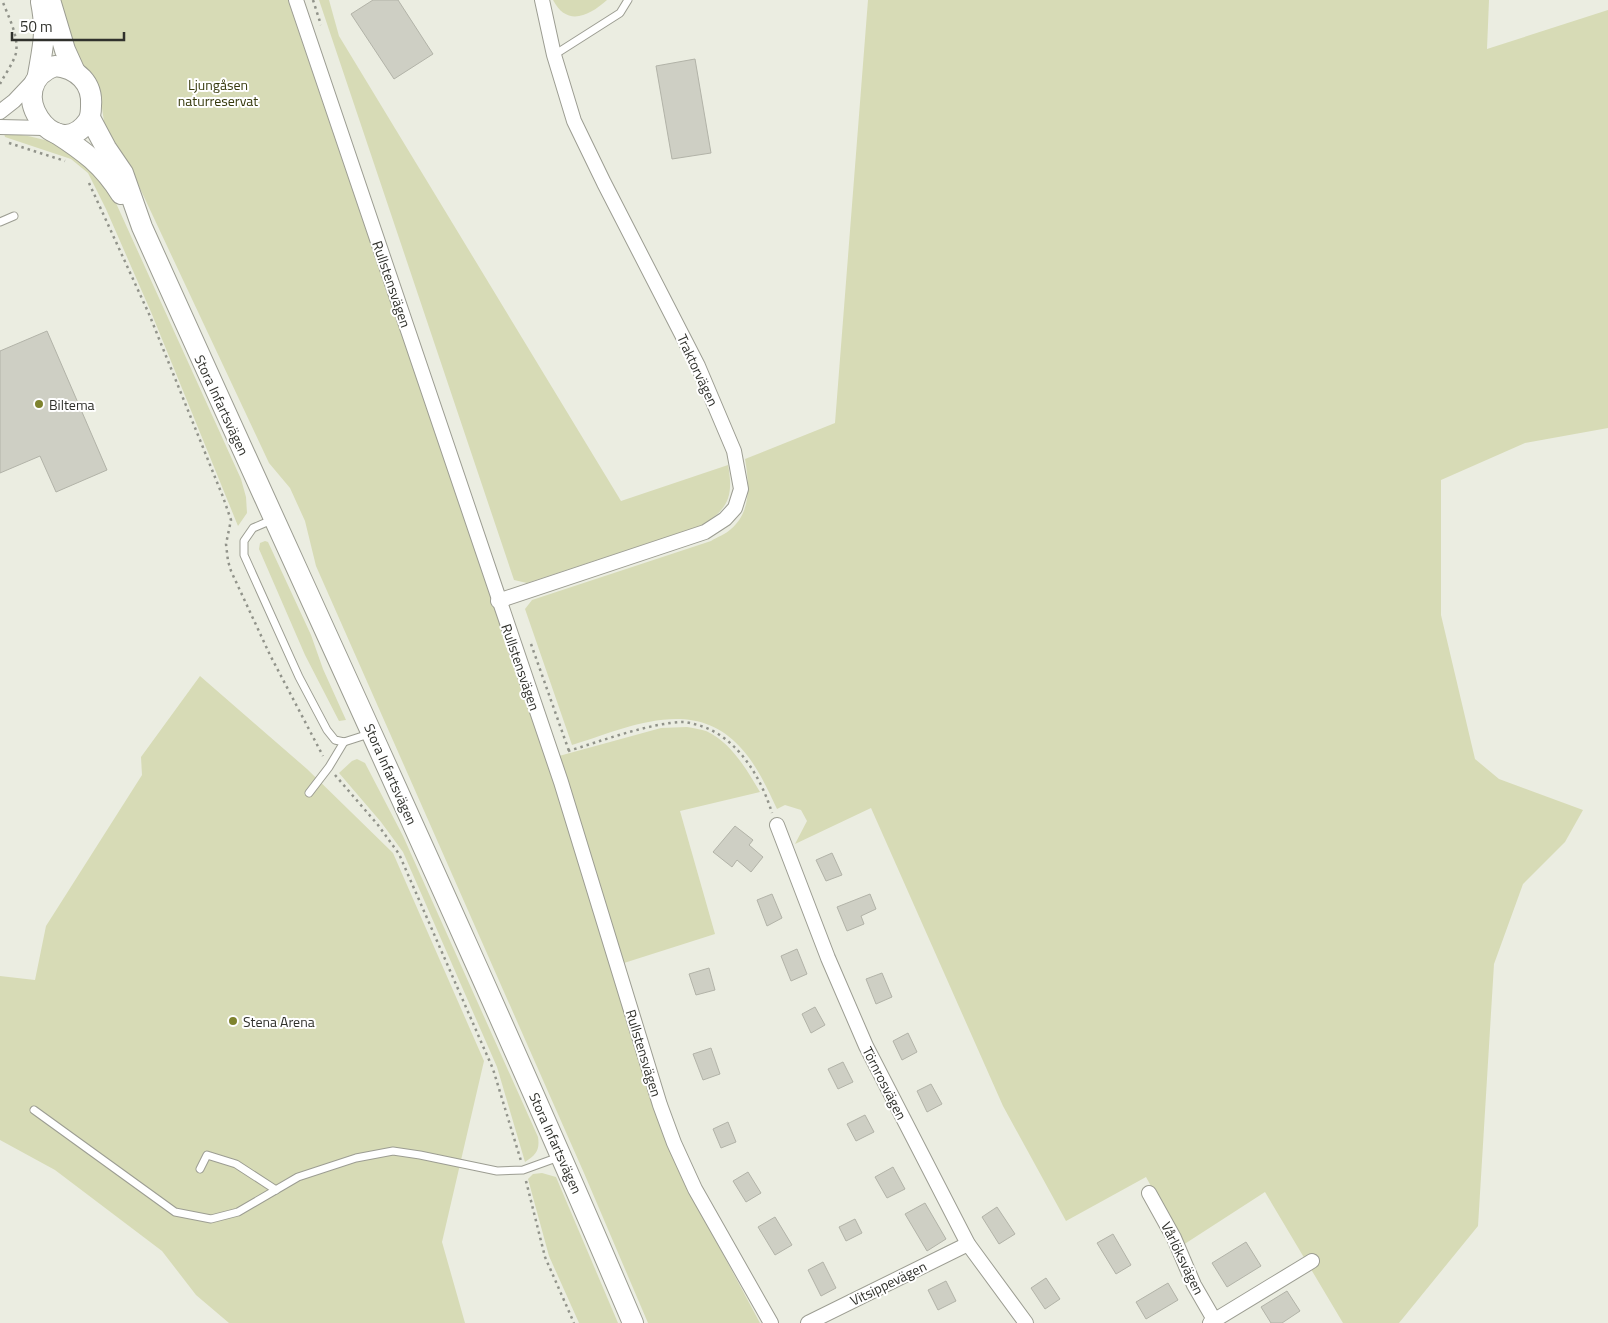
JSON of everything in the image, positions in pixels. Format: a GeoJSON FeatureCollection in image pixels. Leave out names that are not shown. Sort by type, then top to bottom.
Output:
{"type":"FeatureCollection","features":[{"type":"Feature","properties":{"kind":"main road"},"geometry":{"type":"LineString","coordinates":[[34,79],[45,69],[64,66],[84,80],[90,92],[92,104],[90,118],[83,127],[75,132],[66,134],[50,131],[35,120],[30,108],[28,96],[45,35],[41,0]]}},
{"type":"Feature","properties":{"kind":"main road"},"geometry":{"type":"LineString","coordinates":[[50,0],[65,50],[75,72]]}},
{"type":"Feature","properties":{"kind":"main road","name":"Stora Infartsvägen"},"geometry":{"type":"LineString","coordinates":[[90,118],[106,148],[123,173],[142,227],[373,733],[562,1156],[633,1323]]}},
{"type":"Feature","properties":{"kind":"main road","name":"Stora Infartsvägen"},"geometry":{"type":"LineString","coordinates":[[50,131],[82,149],[100,165],[114,182],[142,227]]}},
{"type":"Feature","properties":{"kind":"street","name":"Rullstensvägen"},"geometry":{"type":"LineString","coordinates":[[296,0],[552,756],[660,1105],[695,1189],[770,1323]]}},
{"type":"Feature","properties":{"kind":"street","name":"Traktorvägen"},"geometry":{"type":"LineString","coordinates":[[498,601],[705,532],[725,519],[735,508],[741,489],[734,451],[698,366],[604,184],[574,121],[554,55],[542,0]]}},
{"type":"Feature","properties":{"kind":"street"},"geometry":{"type":"LineString","coordinates":[[0,112],[14,101],[34,79]]}},
{"type":"Feature","properties":{"kind":"street"},"geometry":{"type":"LineString","coordinates":[[0,127],[50,131]]}},
{"type":"Feature","properties":{"kind":"street","name":"Törnrosvägen"},"geometry":{"type":"LineString","coordinates":[[777,825],[828,958],[866,1046],[968,1244],[1026,1323]]}},
{"type":"Feature","properties":{"kind":"street","name":"Vårlöksvägen"},"geometry":{"type":"LineString","coordinates":[[1149,1193],[1174,1238],[1194,1285],[1214,1322]]}},
{"type":"Feature","properties":{"kind":"street","name":"Vitsippevägen"},"geometry":{"type":"LineString","coordinates":[[808,1323],[968,1244]]}},
{"type":"Feature","properties":{"kind":"street"},"geometry":{"type":"LineString","coordinates":[[1214,1322],[1312,1261]]}},
{"type":"Feature","properties":{"kind":"lane"},"geometry":{"type":"LineString","coordinates":[[554,55],[620,13],[628,0]]}},
{"type":"Feature","properties":{"kind":"lane"},"geometry":{"type":"LineString","coordinates":[[0,222],[14,216]]}},
{"type":"Feature","properties":{"kind":"lane"},"geometry":{"type":"LineString","coordinates":[[274,519],[253,528],[244,542],[244,555],[303,686],[326,730],[335,740],[344,742],[373,733]]}},
{"type":"Feature","properties":{"kind":"lane"},"geometry":{"type":"LineString","coordinates":[[308,793],[344,742]]}},
{"type":"Feature","properties":{"kind":"lane"},"geometry":{"type":"LineString","coordinates":[[34,1110],[176,1212],[211,1219],[238,1212],[298,1177],[356,1158],[393,1151],[497,1171],[523,1170],[562,1156]]}},
{"type":"Feature","properties":{"kind":"lane"},"geometry":{"type":"LineString","coordinates":[[200,1169],[208,1155],[236,1164],[276,1190]]}},
{"type":"Feature","properties":{"kind":"path"},"geometry":{"type":"LineString","coordinates":[[0,84],[16,52],[16,42],[2,0]]}},
{"type":"Feature","properties":{"kind":"path"},"geometry":{"type":"LineString","coordinates":[[552,756],[659,725],[685,722],[709,728],[729,742],[744,759],[757,778],[777,825]]}},
{"type":"Feature","properties":{"kind":"green space","name":"Ljungåsen naturreservat"},"geometry":{"type":"Polygon","coordinates":[[[59,0],[288,0],[553,781],[665,1136],[686,1185],[760,1323],[648,1323],[584,1173],[316,566],[305,521],[290,488],[269,463],[129,165],[105,128],[100,95],[93,74],[78,61],[59,0]]]}},
{"type":"Feature","properties":{"kind":"green space"},"geometry":{"type":"Polygon","coordinates":[[[319,0],[329,0],[339,36],[621,501],[728,465],[730,476],[729,494],[727,502],[717,514],[700,526],[527,583],[514,580],[319,0]]]}},
{"type":"Feature","properties":{"kind":"green space"},"geometry":{"type":"Polygon","coordinates":[[[553,0],[607,0],[593,11],[578,16],[571,16],[565,14],[553,0]]]}},
{"type":"Feature","properties":{"kind":"green space"},"geometry":{"type":"Polygon","coordinates":[[[868,0],[1489,0],[1487,49],[1608,10],[1608,428],[1525,443],[1441,480],[1441,615],[1475,759],[1499,779],[1583,810],[1565,842],[1523,884],[1494,964],[1478,1226],[1399,1323],[1343,1323],[1265,1192],[1183,1245],[1146,1177],[1066,1221],[1003,1106],[871,808],[795,844],[807,821],[801,810],[785,805],[777,809],[757,769],[740,747],[722,731],[702,722],[681,719],[659,720],[637,724],[572,745],[525,609],[532,600],[711,541],[724,534],[738,522],[746,505],[748,487],[745,459],[835,423],[868,0]]]}},
{"type":"Feature","properties":{"kind":"green space"},"geometry":{"type":"Polygon","coordinates":[[[4,133],[38,138],[62,146],[79,157],[106,181],[241,479],[246,497],[247,513],[238,526],[151,312],[106,209],[88,173],[71,159],[5,137],[4,133]]]}},
{"type":"Feature","properties":{"kind":"green space"},"geometry":{"type":"Polygon","coordinates":[[[268,542],[311,635],[323,669],[346,720],[339,721],[305,655],[259,549],[260,543],[268,542]]]}},
{"type":"Feature","properties":{"kind":"green space","name":"Stena Arena"},"geometry":{"type":"Polygon","coordinates":[[[200,676],[307,769],[393,853],[484,1061],[442,1242],[465,1323],[229,1323],[196,1295],[162,1251],[55,1170],[0,1140],[0,976],[35,980],[46,926],[142,775],[141,757],[200,676]]]}},
{"type":"Feature","properties":{"kind":"green space"},"geometry":{"type":"Polygon","coordinates":[[[687,727],[706,731],[731,749],[760,792],[680,811],[715,934],[624,963],[559,756],[661,728],[687,727]]]}},
{"type":"Feature","properties":{"kind":"green space"},"geometry":{"type":"Polygon","coordinates":[[[357,759],[365,763],[403,836],[538,1137],[536,1152],[525,1162],[497,1067],[403,852],[381,822],[339,773],[357,759]]]}},
{"type":"Feature","properties":{"kind":"green space"},"geometry":{"type":"Polygon","coordinates":[[[542,1173],[556,1177],[618,1323],[579,1323],[549,1256],[528,1179],[533,1174],[542,1173]]]}},
{"type":"Feature","properties":{"kind":"building"},"geometry":{"type":"Polygon","coordinates":[[[373,0],[398,0],[433,54],[394,79],[351,14],[373,0]]]}},
{"type":"Feature","properties":{"kind":"building"},"geometry":{"type":"Polygon","coordinates":[[[695,59],[711,153],[672,159],[656,66],[695,59]]]}},
{"type":"Feature","properties":{"kind":"building","name":"Biltema"},"geometry":{"type":"Polygon","coordinates":[[[47,331],[107,470],[56,492],[40,456],[0,473],[0,351],[47,331]]]}},
{"type":"Feature","properties":{"kind":"building"},"geometry":{"type":"Polygon","coordinates":[[[735,826],[753,840],[749,845],[763,857],[751,872],[737,860],[732,867],[713,852],[735,826]]]}},
{"type":"Feature","properties":{"kind":"building"},"geometry":{"type":"Polygon","coordinates":[[[832,853],[842,875],[826,881],[816,860],[832,853]]]}},
{"type":"Feature","properties":{"kind":"building"},"geometry":{"type":"Polygon","coordinates":[[[772,894],[782,918],[767,926],[757,900],[772,894]]]}},
{"type":"Feature","properties":{"kind":"building"},"geometry":{"type":"Polygon","coordinates":[[[870,894],[876,909],[861,916],[864,924],[847,931],[837,907],[870,894]]]}},
{"type":"Feature","properties":{"kind":"building"},"geometry":{"type":"Polygon","coordinates":[[[797,949],[807,974],[791,981],[781,956],[797,949]]]}},
{"type":"Feature","properties":{"kind":"building"},"geometry":{"type":"Polygon","coordinates":[[[709,968],[715,990],[696,995],[689,974],[709,968]]]}},
{"type":"Feature","properties":{"kind":"building"},"geometry":{"type":"Polygon","coordinates":[[[882,973],[892,997],[876,1004],[866,979],[882,973]]]}},
{"type":"Feature","properties":{"kind":"building"},"geometry":{"type":"Polygon","coordinates":[[[815,1007],[825,1025],[811,1033],[802,1014],[815,1007]]]}},
{"type":"Feature","properties":{"kind":"building"},"geometry":{"type":"Polygon","coordinates":[[[908,1033],[917,1052],[902,1060],[893,1041],[908,1033]]]}},
{"type":"Feature","properties":{"kind":"building"},"geometry":{"type":"Polygon","coordinates":[[[711,1048],[720,1074],[703,1080],[693,1054],[711,1048]]]}},
{"type":"Feature","properties":{"kind":"building"},"geometry":{"type":"Polygon","coordinates":[[[843,1062],[853,1082],[838,1089],[828,1069],[843,1062]]]}},
{"type":"Feature","properties":{"kind":"building"},"geometry":{"type":"Polygon","coordinates":[[[931,1084],[942,1104],[927,1112],[917,1091],[931,1084]]]}},
{"type":"Feature","properties":{"kind":"building"},"geometry":{"type":"Polygon","coordinates":[[[865,1115],[874,1132],[856,1141],[847,1124],[865,1115]]]}},
{"type":"Feature","properties":{"kind":"building"},"geometry":{"type":"Polygon","coordinates":[[[728,1122],[736,1142],[721,1148],[713,1129],[728,1122]]]}},
{"type":"Feature","properties":{"kind":"building"},"geometry":{"type":"Polygon","coordinates":[[[893,1167],[905,1189],[887,1198],[875,1177],[893,1167]]]}},
{"type":"Feature","properties":{"kind":"building"},"geometry":{"type":"Polygon","coordinates":[[[748,1172],[761,1193],[746,1202],[733,1181],[748,1172]]]}},
{"type":"Feature","properties":{"kind":"building"},"geometry":{"type":"Polygon","coordinates":[[[925,1203],[946,1239],[927,1251],[905,1214],[925,1203]]]}},
{"type":"Feature","properties":{"kind":"building"},"geometry":{"type":"Polygon","coordinates":[[[997,1207],[1015,1234],[999,1244],[982,1217],[997,1207]]]}},
{"type":"Feature","properties":{"kind":"building"},"geometry":{"type":"Polygon","coordinates":[[[775,1217],[792,1245],[775,1255],[758,1227],[775,1217]]]}},
{"type":"Feature","properties":{"kind":"building"},"geometry":{"type":"Polygon","coordinates":[[[855,1219],[862,1233],[846,1241],[839,1227],[855,1219]]]}},
{"type":"Feature","properties":{"kind":"building"},"geometry":{"type":"Polygon","coordinates":[[[1113,1234],[1131,1265],[1116,1274],[1097,1243],[1113,1234]]]}},
{"type":"Feature","properties":{"kind":"building"},"geometry":{"type":"Polygon","coordinates":[[[1246,1242],[1261,1266],[1227,1287],[1212,1263],[1246,1242]]]}},
{"type":"Feature","properties":{"kind":"building"},"geometry":{"type":"Polygon","coordinates":[[[823,1262],[836,1288],[821,1296],[808,1270],[823,1262]]]}},
{"type":"Feature","properties":{"kind":"building"},"geometry":{"type":"Polygon","coordinates":[[[1046,1278],[1060,1299],[1045,1309],[1031,1288],[1046,1278]]]}},
{"type":"Feature","properties":{"kind":"building"},"geometry":{"type":"Polygon","coordinates":[[[946,1281],[956,1301],[938,1310],[928,1290],[946,1281]]]}},
{"type":"Feature","properties":{"kind":"building"},"geometry":{"type":"Polygon","coordinates":[[[1168,1283],[1178,1300],[1146,1319],[1136,1302],[1168,1283]]]}},
{"type":"Feature","properties":{"kind":"building"},"geometry":{"type":"Polygon","coordinates":[[[1287,1291],[1300,1311],[1282,1323],[1271,1323],[1261,1307],[1287,1291]]]}},
{"type":"Feature","properties":{"kind":"place","name":"Biltema"},"geometry":{"type":"Point","coordinates":[39,404]}},
{"type":"Feature","properties":{"kind":"place","name":"Stena Arena"},"geometry":{"type":"Point","coordinates":[233,1021]}}]}
